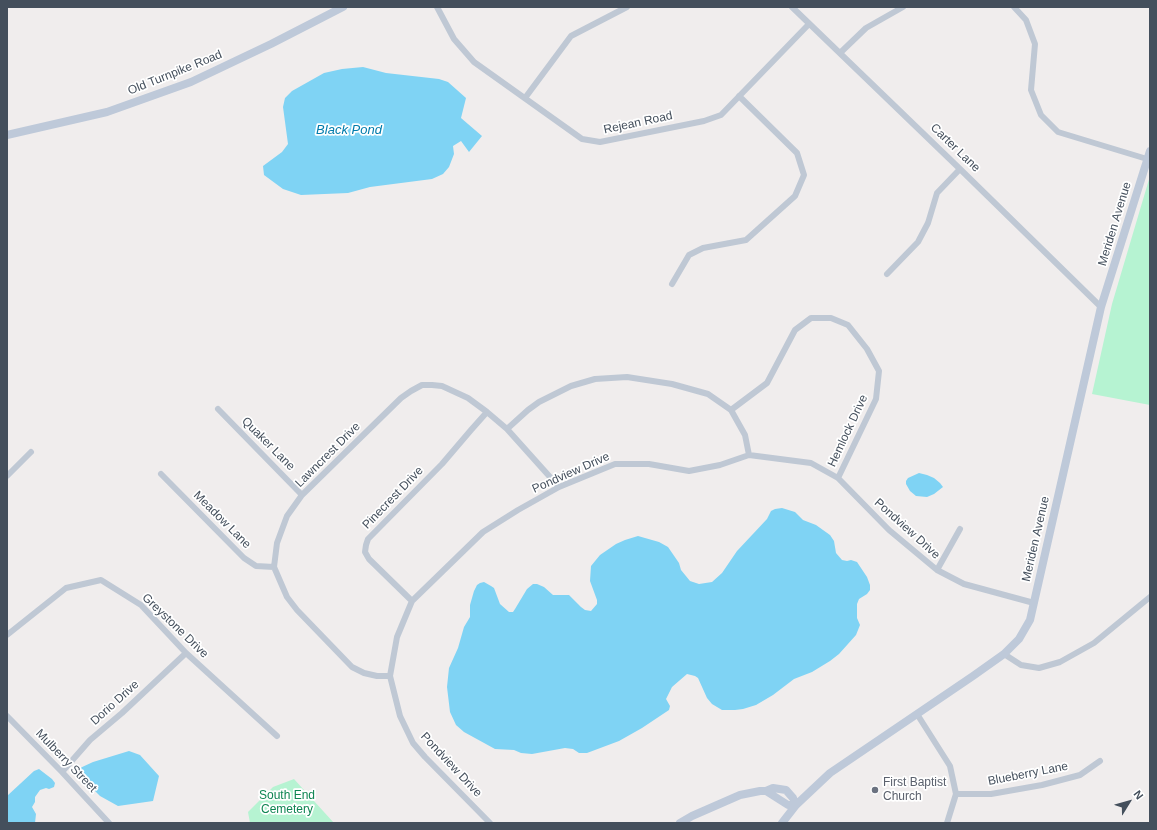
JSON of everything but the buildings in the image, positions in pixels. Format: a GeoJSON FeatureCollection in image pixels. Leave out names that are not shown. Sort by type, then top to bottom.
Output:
{"type":"FeatureCollection","features":[{"type":"Feature","properties":{"kind":"main road","name":"Old Turnpike Road"},"geometry":{"type":"LineString","coordinates":[[7,135],[107,112],[191,82],[271,44],[343,7]]}},
{"type":"Feature","properties":{"kind":"main road","name":"Meriden Avenue"},"geometry":{"type":"LineString","coordinates":[[782,823],[796,805],[830,773],[1004,654],[1018,639],[1030,620],[1101,307],[1149,155]]}},
{"type":"Feature","properties":{"kind":"main road"},"geometry":{"type":"LineString","coordinates":[[680,823],[692,816],[740,795],[760,791],[766,791],[788,805],[796,805]]}},
{"type":"Feature","properties":{"kind":"street","name":"Rejean Road"},"geometry":{"type":"LineString","coordinates":[[437,7],[454,39],[474,62],[582,139],[600,142],[704,121],[721,115],[809,24]]}},
{"type":"Feature","properties":{"kind":"street"},"geometry":{"type":"LineString","coordinates":[[525,98],[571,36],[627,7]]}},
{"type":"Feature","properties":{"kind":"street","name":"Carter Lane"},"geometry":{"type":"LineString","coordinates":[[792,7],[960,168],[1101,307]]}},
{"type":"Feature","properties":{"kind":"street"},"geometry":{"type":"LineString","coordinates":[[840,53],[866,28],[903,7]]}},
{"type":"Feature","properties":{"kind":"street"},"geometry":{"type":"LineString","coordinates":[[1014,7],[1026,20],[1035,44],[1031,90],[1041,115],[1058,132],[1149,155]]}},
{"type":"Feature","properties":{"kind":"street"},"geometry":{"type":"LineString","coordinates":[[672,284],[689,255],[703,248],[746,240],[795,196],[804,175],[797,153],[739,96]]}},
{"type":"Feature","properties":{"kind":"street"},"geometry":{"type":"LineString","coordinates":[[887,274],[918,242],[928,223],[937,193],[960,168]]}},
{"type":"Feature","properties":{"kind":"street","name":"Hemlock Drive"},"geometry":{"type":"LineString","coordinates":[[731,410],[767,383],[795,330],[811,318],[831,318],[848,325],[867,349],[879,371],[876,399],[838,478]]}},
{"type":"Feature","properties":{"kind":"street"},"geometry":{"type":"LineString","coordinates":[[507,429],[528,410],[546,397],[571,386],[595,379],[627,377],[672,384],[708,394],[731,410],[745,435],[749,455]]}},
{"type":"Feature","properties":{"kind":"street","name":"Lawncrest Drive"},"geometry":{"type":"LineString","coordinates":[[274,567],[277,543],[287,516],[302,495],[401,398],[422,385],[442,386],[468,398],[487,412],[507,429],[559,487]]}},
{"type":"Feature","properties":{"kind":"street","name":"Quaker Lane"},"geometry":{"type":"LineString","coordinates":[[218,409],[302,495]]}},
{"type":"Feature","properties":{"kind":"street","name":"Pinecrest Drive"},"geometry":{"type":"LineString","coordinates":[[412,602],[369,559],[365,552],[368,539],[442,464],[487,412]]}},
{"type":"Feature","properties":{"kind":"street"},"geometry":{"type":"LineString","coordinates":[[7,476],[30,452]]}},
{"type":"Feature","properties":{"kind":"street","name":"Pondview Drive"},"geometry":{"type":"LineString","coordinates":[[490,823],[413,743],[400,716],[390,676],[397,637],[412,602],[483,532],[559,487],[616,464],[649,464],[689,471],[720,465],[749,455],[811,463],[838,478],[889,530],[937,570],[964,584],[1034,604]]}},
{"type":"Feature","properties":{"kind":"street","name":"Meadow Lane"},"geometry":{"type":"LineString","coordinates":[[162,474],[244,558],[256,566],[274,567]]}},
{"type":"Feature","properties":{"kind":"street"},"geometry":{"type":"LineString","coordinates":[[937,570],[960,530]]}},
{"type":"Feature","properties":{"kind":"street"},"geometry":{"type":"LineString","coordinates":[[274,567],[287,596],[297,610],[352,667],[364,673],[377,676],[390,676]]}},
{"type":"Feature","properties":{"kind":"street","name":"Greystone Drive"},"geometry":{"type":"LineString","coordinates":[[7,635],[66,588],[101,580],[140,605],[186,653],[276,736]]}},
{"type":"Feature","properties":{"kind":"street"},"geometry":{"type":"LineString","coordinates":[[1004,654],[1021,665],[1039,668],[1060,662],[1094,643],[1150,597]]}},
{"type":"Feature","properties":{"kind":"street","name":"Dorio Drive"},"geometry":{"type":"LineString","coordinates":[[62,772],[90,740],[122,713],[186,653]]}},
{"type":"Feature","properties":{"kind":"street"},"geometry":{"type":"LineString","coordinates":[[917,714],[950,766],[956,794],[947,823]]}},
{"type":"Feature","properties":{"kind":"street","name":"Mulberry Street"},"geometry":{"type":"LineString","coordinates":[[7,716],[109,823]]}},
{"type":"Feature","properties":{"kind":"street","name":"Blueberry Lane"},"geometry":{"type":"LineString","coordinates":[[956,794],[991,794],[1042,785],[1080,775],[1100,761]]}},
{"type":"Feature","properties":{"kind":"green space"},"geometry":{"type":"Polygon","coordinates":[[[1150,176],[1150,405],[1092,394],[1112,304],[1150,176]]]}},
{"type":"Feature","properties":{"kind":"green space","name":"South End Cemetery"},"geometry":{"type":"Polygon","coordinates":[[[294,779],[334,823],[250,823],[248,812],[273,787],[294,779]]]}},
{"type":"Feature","properties":{"kind":"water","name":"Black Pond"},"geometry":{"type":"Polygon","coordinates":[[[363,67],[386,73],[439,79],[448,82],[466,98],[461,118],[482,136],[469,152],[461,141],[453,146],[454,154],[449,167],[443,174],[432,179],[370,187],[348,193],[301,195],[283,189],[264,175],[263,166],[282,152],[288,144],[283,107],[285,98],[292,91],[324,73],[342,69],[363,67]]]}},
{"type":"Feature","properties":{"kind":"water"},"geometry":{"type":"Polygon","coordinates":[[[919,473],[934,478],[943,487],[927,497],[916,496],[910,491],[906,481],[908,478],[919,473]]]}},
{"type":"Feature","properties":{"kind":"water"},"geometry":{"type":"Polygon","coordinates":[[[782,508],[795,512],[803,520],[816,525],[830,535],[834,541],[836,553],[842,560],[857,562],[867,577],[870,585],[870,590],[859,599],[857,604],[857,618],[860,625],[856,635],[839,654],[830,661],[812,672],[794,679],[773,695],[756,705],[735,710],[722,710],[712,704],[707,698],[698,678],[687,674],[672,687],[666,699],[670,706],[669,710],[619,741],[587,753],[579,753],[573,749],[565,748],[532,754],[521,753],[514,750],[495,749],[464,732],[456,725],[450,712],[447,687],[449,668],[458,648],[464,627],[470,617],[470,605],[474,591],[480,583],[484,582],[494,588],[500,604],[509,612],[513,612],[527,589],[533,584],[544,587],[553,595],[569,595],[585,610],[591,611],[597,604],[597,600],[590,581],[591,566],[600,555],[616,544],[638,536],[659,542],[668,547],[679,563],[681,570],[690,581],[699,584],[712,582],[722,573],[737,551],[767,519],[771,511],[782,508]]]}},
{"type":"Feature","properties":{"kind":"water"},"geometry":{"type":"Polygon","coordinates":[[[129,751],[140,755],[159,776],[153,801],[118,806],[100,796],[83,779],[80,768],[93,762],[129,751]]]}},
{"type":"Feature","properties":{"kind":"water"},"geometry":{"type":"Polygon","coordinates":[[[39,769],[55,783],[54,787],[40,790],[35,797],[35,802],[32,807],[36,814],[35,823],[7,823],[7,796],[34,771],[39,769]]]}},
{"type":"Feature","properties":{"kind":"place","name":"First Baptist Church"},"geometry":{"type":"Point","coordinates":[875,790]}}]}
